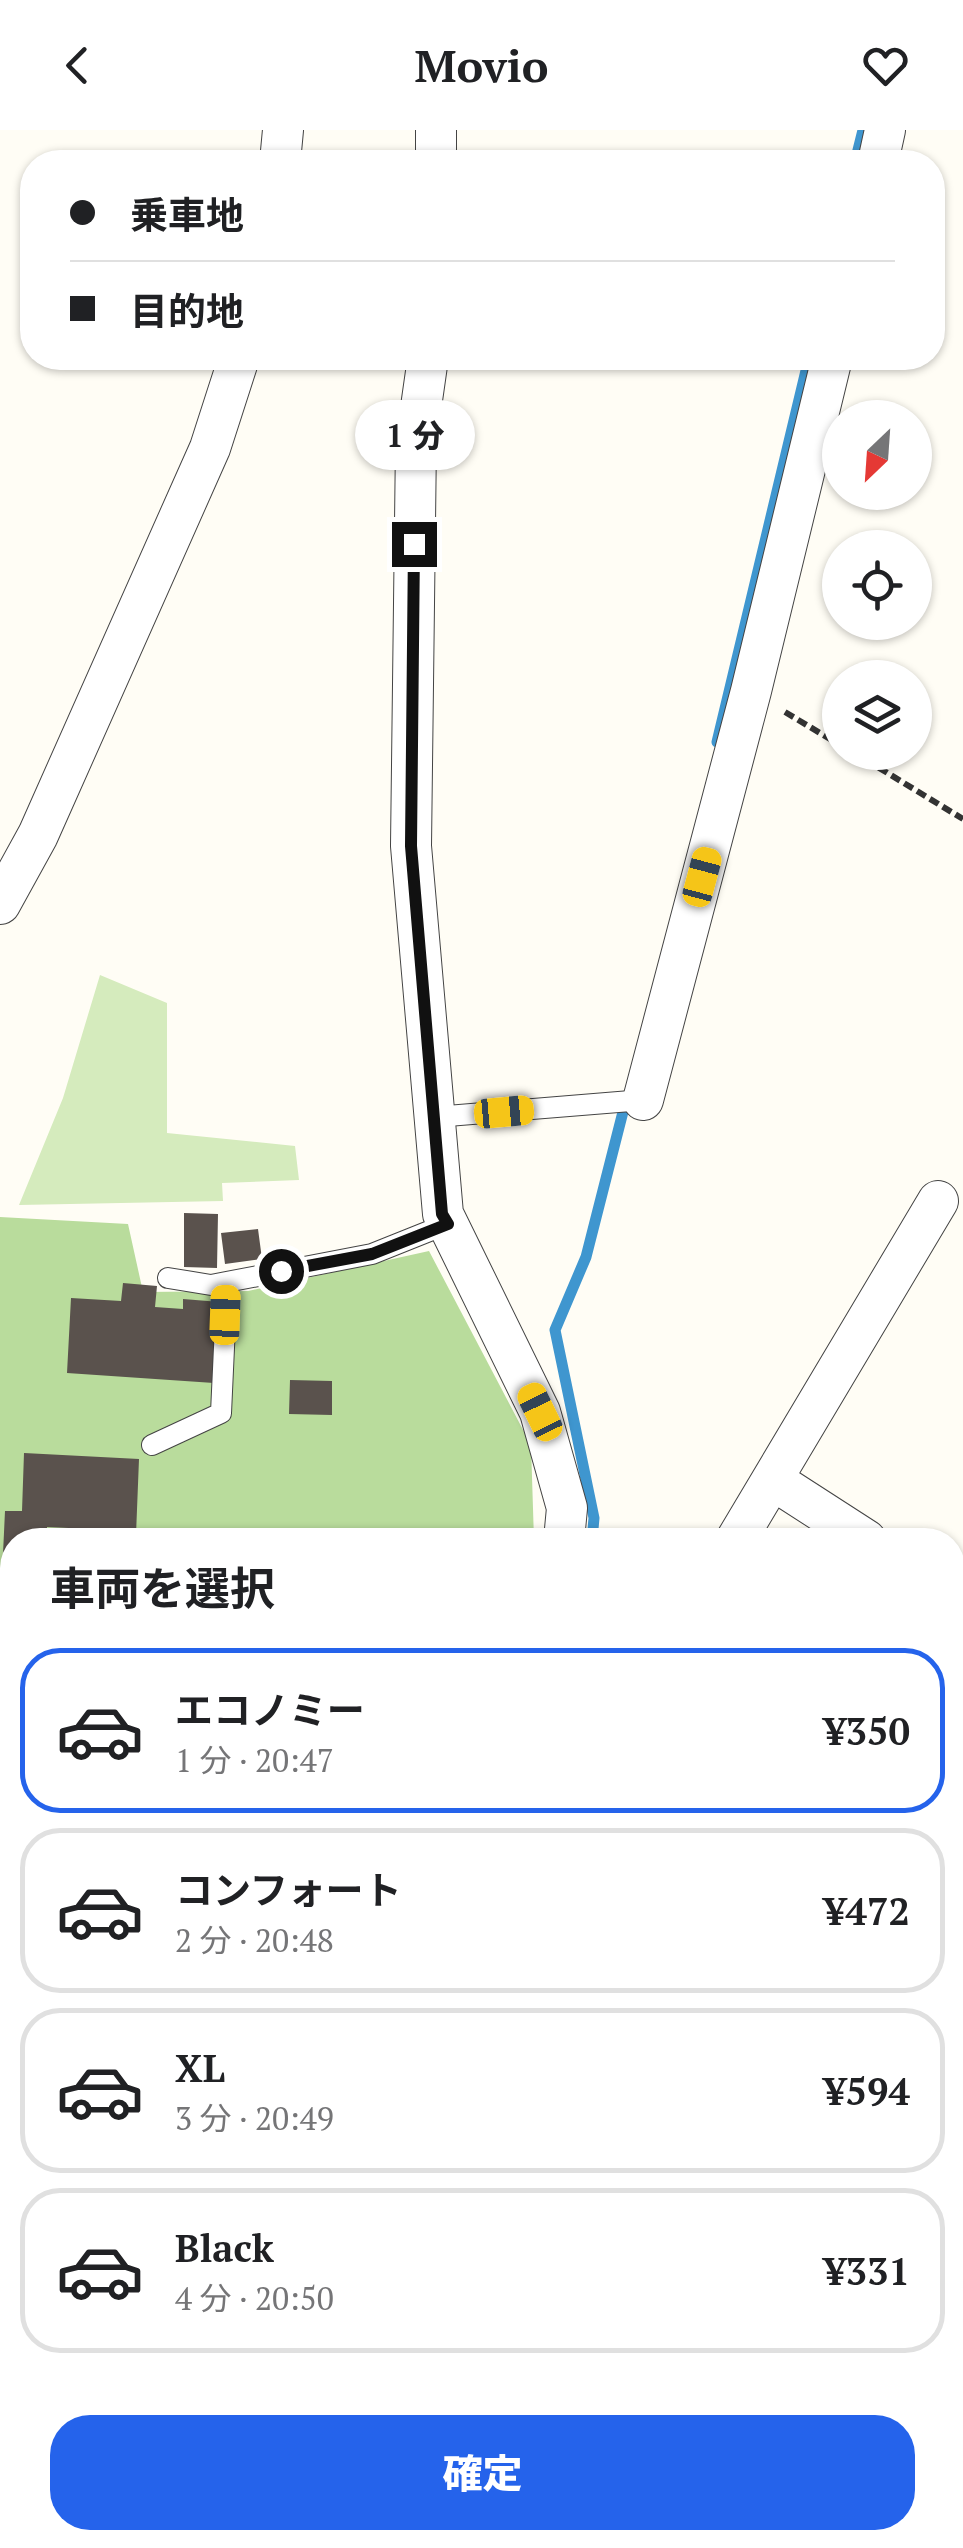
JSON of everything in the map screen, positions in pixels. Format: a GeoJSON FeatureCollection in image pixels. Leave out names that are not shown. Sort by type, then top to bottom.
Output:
{"type":"FeatureCollection","features":[{"type":"Feature","properties":{"kind":"street"},"geometry":{"type":"LineString","coordinates":[[0,904],[38,834],[210,448],[235,370]]}},
{"type":"Feature","properties":{"kind":"street"},"geometry":{"type":"LineString","coordinates":[[426,370],[416,442],[411,846],[442,1214],[540,1412],[567,1508],[565,1528]]}},
{"type":"Feature","properties":{"kind":"street"},"geometry":{"type":"LineString","coordinates":[[644,1100],[751,691],[829,370]]}},
{"type":"Feature","properties":{"kind":"street"},"geometry":{"type":"LineString","coordinates":[[743,1528],[938,1201]]}},
{"type":"Feature","properties":{"kind":"street"},"geometry":{"type":"LineString","coordinates":[[773,1480],[847,1528]]}},
{"type":"Feature","properties":{"kind":"lane"},"geometry":{"type":"LineString","coordinates":[[435,1118],[644,1100]]}},
{"type":"Feature","properties":{"kind":"lane"},"geometry":{"type":"LineString","coordinates":[[168,1278],[211,1285],[372,1254],[448,1224]]}},
{"type":"Feature","properties":{"kind":"lane"},"geometry":{"type":"LineString","coordinates":[[152,1445],[221,1413],[226,1282]]}},
{"type":"Feature","properties":{"kind":"path"},"geometry":{"type":"LineString","coordinates":[[751,691],[822,734]]}},
{"type":"Feature","properties":{"kind":"path"},"geometry":{"type":"LineString","coordinates":[[883,770],[963,819]]}},
{"type":"Feature","properties":{"kind":"green space"},"geometry":{"type":"Polygon","coordinates":[[[100,975],[167,1003],[167,1133],[295,1146],[299,1180],[222,1183],[223,1201],[19,1205],[63,1098],[100,975]]]}},
{"type":"Feature","properties":{"kind":"green space"},"geometry":{"type":"Polygon","coordinates":[[[0,1217],[128,1224],[143,1292],[248,1291],[429,1251],[531,1445],[534,1528],[0,1528],[0,1217]]]}},
{"type":"Feature","properties":{"kind":"building"},"geometry":{"type":"Polygon","coordinates":[[[184,1213],[218,1214],[217,1268],[184,1267],[184,1213]]]}},
{"type":"Feature","properties":{"kind":"building"},"geometry":{"type":"Polygon","coordinates":[[[258,1229],[262,1259],[225,1264],[221,1233],[258,1229]]]}},
{"type":"Feature","properties":{"kind":"building"},"geometry":{"type":"Polygon","coordinates":[[[123,1283],[157,1286],[155,1307],[183,1309],[183,1299],[220,1302],[214,1383],[67,1373],[71,1298],[121,1301],[123,1283]]]}},
{"type":"Feature","properties":{"kind":"building"},"geometry":{"type":"Polygon","coordinates":[[[290,1380],[332,1381],[332,1415],[289,1414],[290,1380]]]}},
{"type":"Feature","properties":{"kind":"building"},"geometry":{"type":"Polygon","coordinates":[[[24,1453],[139,1459],[136,1528],[4,1528],[5,1511],[22,1511],[24,1453]]]}},
{"type":"Feature","properties":{"kind":"waterway"},"geometry":{"type":"LineString","coordinates":[[858,150],[863,130]]}},
{"type":"Feature","properties":{"kind":"waterway"},"geometry":{"type":"LineString","coordinates":[[717,742],[806,370]]}},
{"type":"Feature","properties":{"kind":"waterway"},"geometry":{"type":"LineString","coordinates":[[593,1528],[555,1330],[586,1257],[626,1100]]}},
{"type":"Feature","properties":{"kind":"route"},"geometry":{"type":"LineString","coordinates":[[281,1271],[372,1254],[448,1224],[442,1214],[411,846],[414,544]]}}]}
